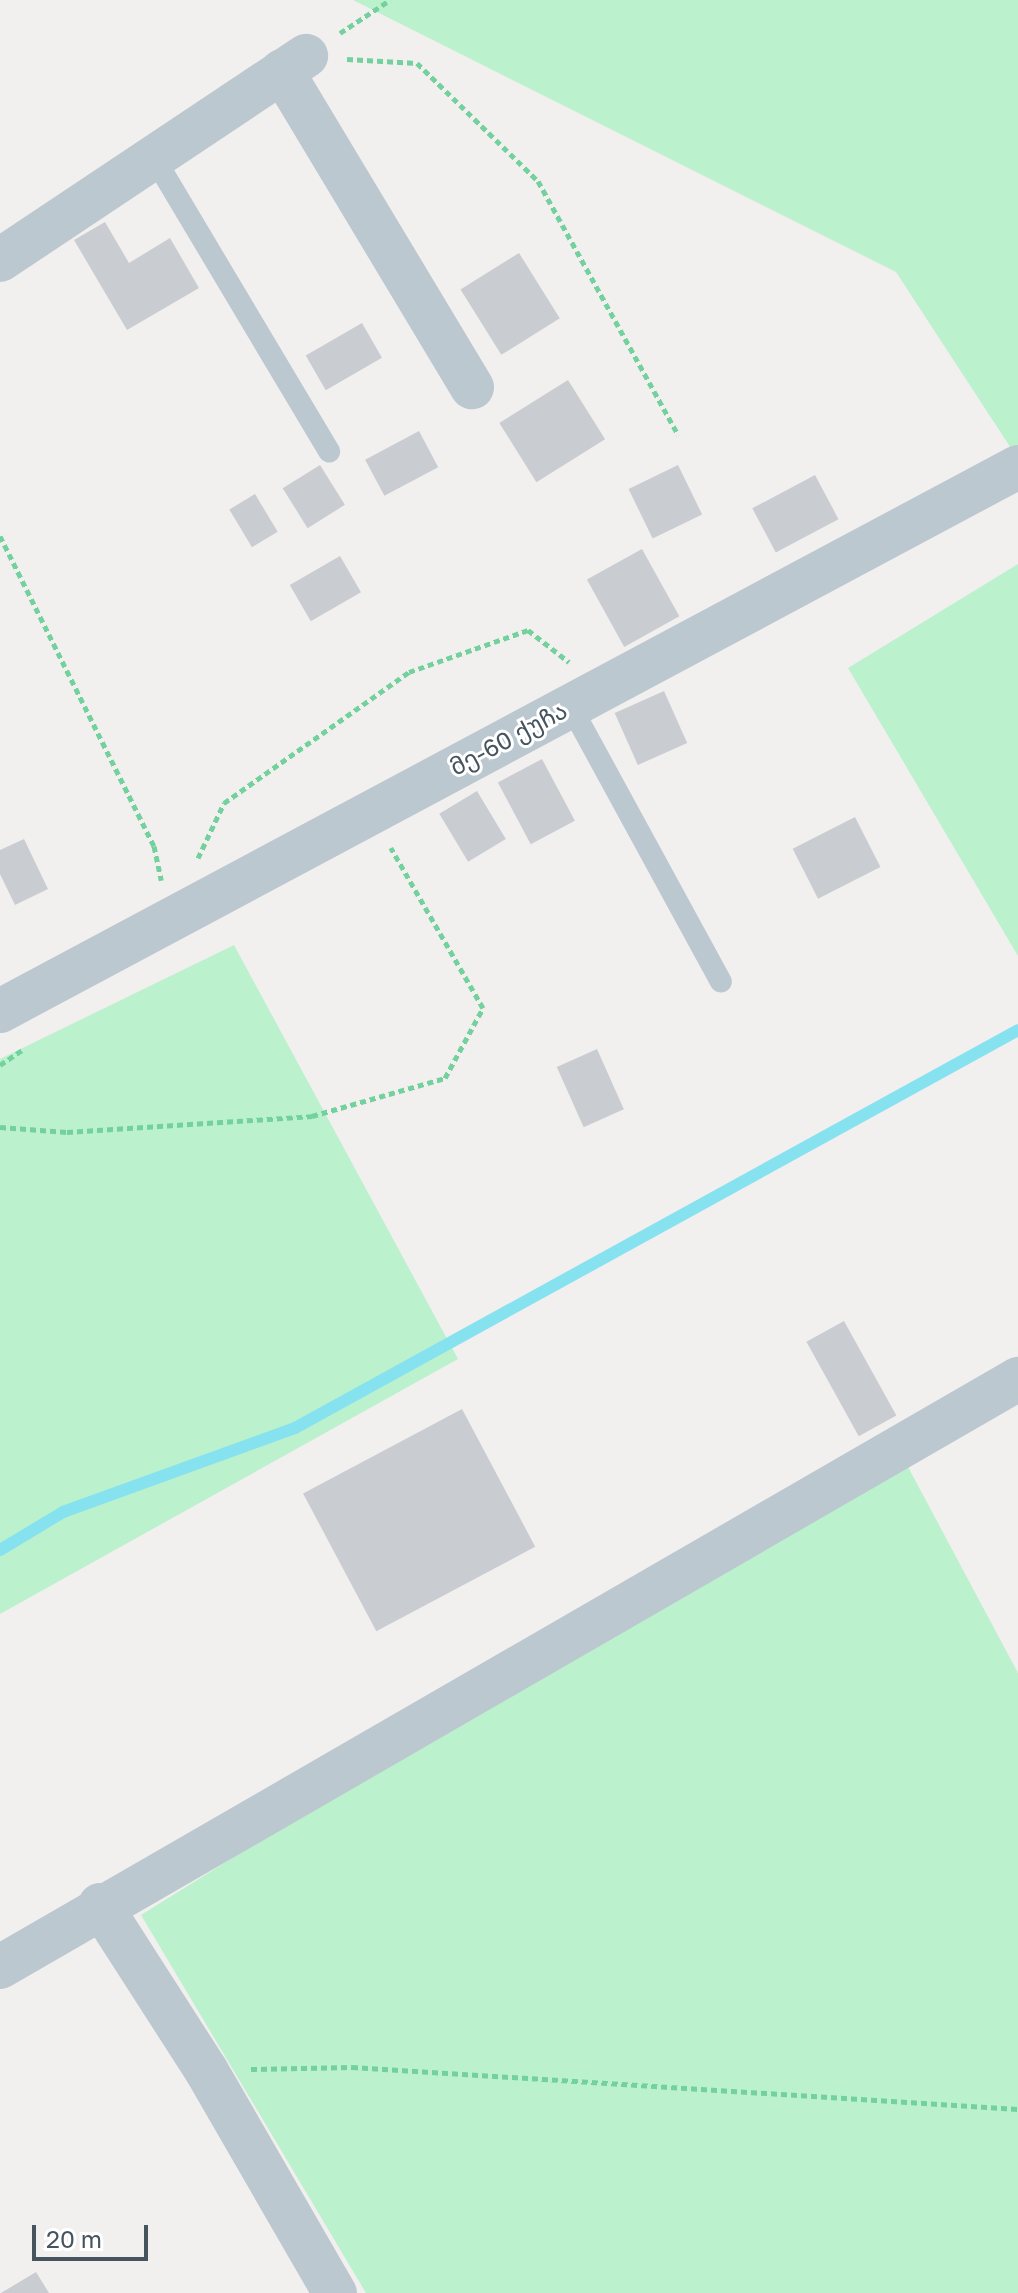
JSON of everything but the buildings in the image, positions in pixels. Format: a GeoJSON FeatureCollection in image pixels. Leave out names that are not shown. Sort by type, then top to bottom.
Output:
{"type":"FeatureCollection","features":[{"type":"Feature","properties":{"kind":"street"},"geometry":{"type":"LineString","coordinates":[[0,260],[294,64],[472,387]]}},
{"type":"Feature","properties":{"kind":"street","name":"მე-60 ქუჩა"},"geometry":{"type":"LineString","coordinates":[[0,1011],[1018,467]]}},
{"type":"Feature","properties":{"kind":"street"},"geometry":{"type":"LineString","coordinates":[[0,1967],[100,1905],[1018,1379]]}},
{"type":"Feature","properties":{"kind":"street"},"geometry":{"type":"LineString","coordinates":[[100,1905],[206,2070],[335,2293]]}},
{"type":"Feature","properties":{"kind":"lane"},"geometry":{"type":"LineString","coordinates":[[153,156],[329,451]]}},
{"type":"Feature","properties":{"kind":"lane"},"geometry":{"type":"LineString","coordinates":[[585,696],[721,982]]}},
{"type":"Feature","properties":{"kind":"path"},"geometry":{"type":"LineString","coordinates":[[294,64],[390,0]]}},
{"type":"Feature","properties":{"kind":"path"},"geometry":{"type":"LineString","coordinates":[[294,64],[417,63],[538,181],[678,435]]}},
{"type":"Feature","properties":{"kind":"path"},"geometry":{"type":"LineString","coordinates":[[0,536],[154,846],[168,920]]}},
{"type":"Feature","properties":{"kind":"path"},"geometry":{"type":"LineString","coordinates":[[168,920],[224,803],[409,672],[528,630],[585,696]]}},
{"type":"Feature","properties":{"kind":"path"},"geometry":{"type":"LineString","coordinates":[[0,1127],[67,1132],[312,1116],[445,1078],[483,1008],[370,812]]}},
{"type":"Feature","properties":{"kind":"path"},"geometry":{"type":"LineString","coordinates":[[206,2070],[352,2067],[1018,2109]]}},
{"type":"Feature","properties":{"kind":"green space"},"geometry":{"type":"Polygon","coordinates":[[[353,0],[1018,0],[1018,459],[896,272],[353,0]]]}},
{"type":"Feature","properties":{"kind":"green space"},"geometry":{"type":"Polygon","coordinates":[[[1018,564],[1018,956],[848,668],[1018,564]]]}},
{"type":"Feature","properties":{"kind":"green space"},"geometry":{"type":"Polygon","coordinates":[[[234,945],[458,1359],[0,1614],[0,1059],[234,945]]]}},
{"type":"Feature","properties":{"kind":"green space"},"geometry":{"type":"Polygon","coordinates":[[[907,1465],[1018,1673],[1018,2293],[366,2293],[141,1915],[399,1754],[907,1465]]]}},
{"type":"Feature","properties":{"kind":"waterway"},"geometry":{"type":"LineString","coordinates":[[0,1550],[63,1512],[295,1428],[1018,1030]]}}]}
